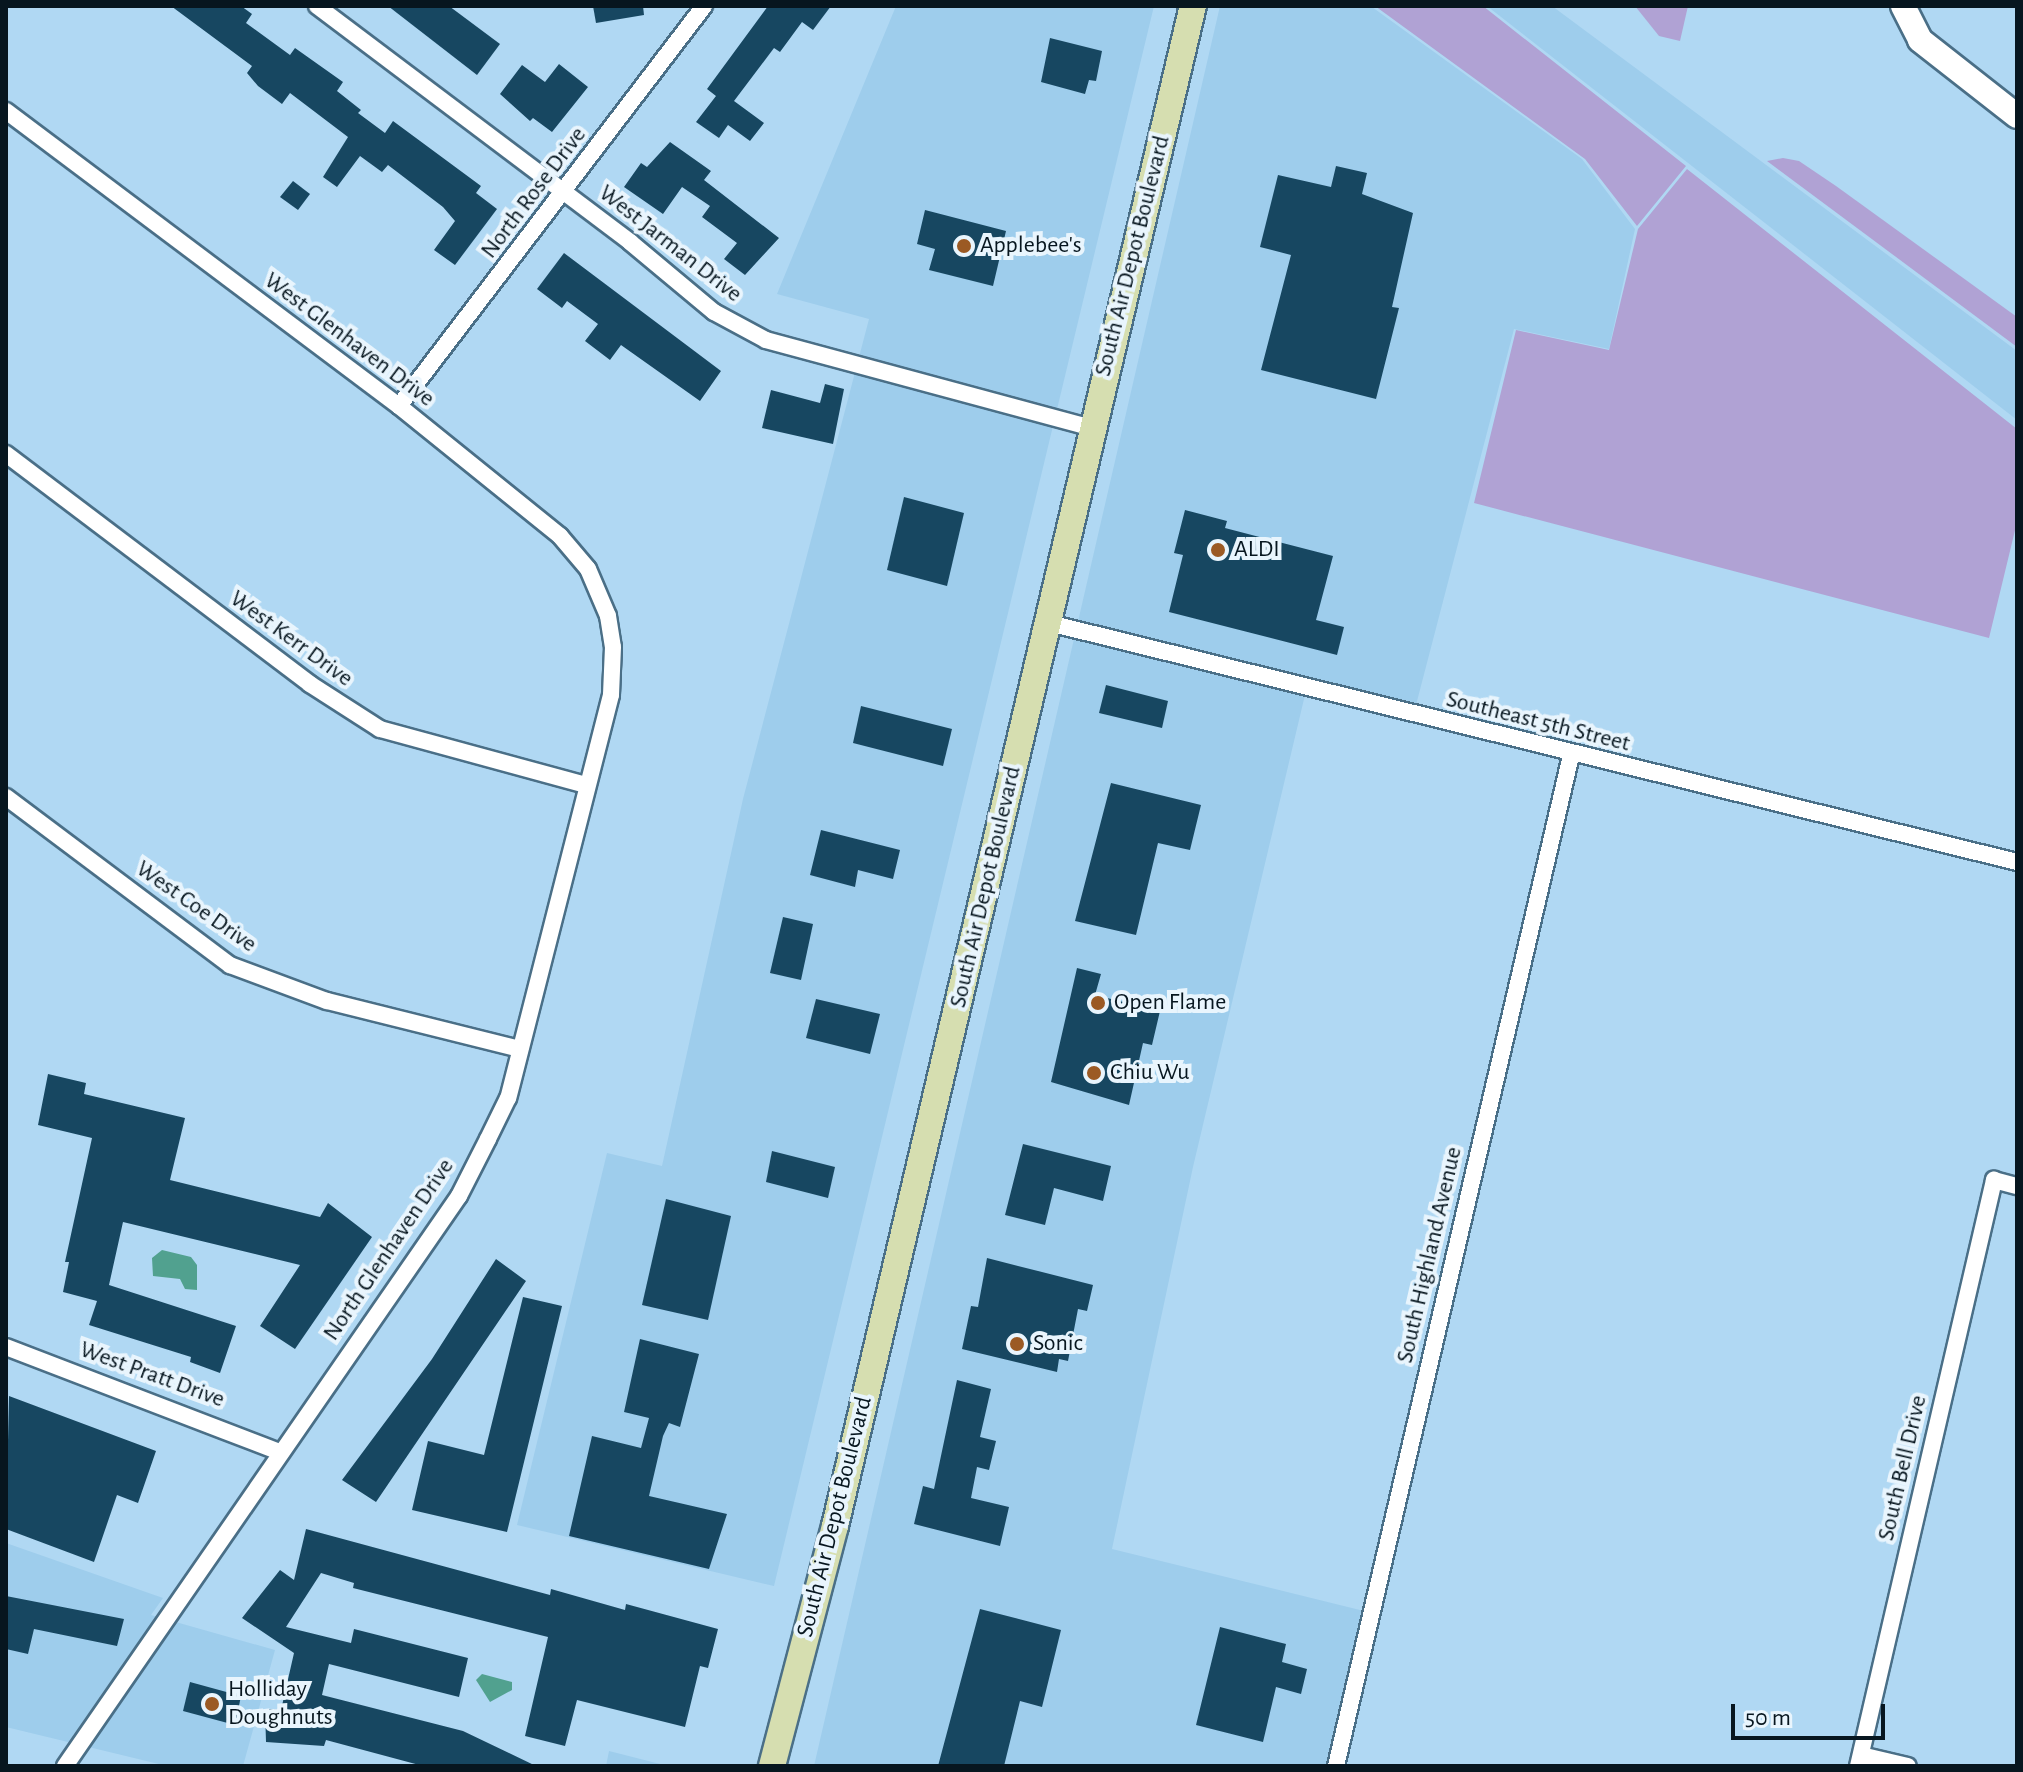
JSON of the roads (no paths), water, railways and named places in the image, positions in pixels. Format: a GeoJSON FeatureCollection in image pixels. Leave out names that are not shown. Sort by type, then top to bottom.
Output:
{"type":"FeatureCollection","features":[{"type":"Feature","properties":{"kind":"main road","name":"South Air Depot Boulevard"},"geometry":{"type":"LineString","coordinates":[[772,1766],[832,1538],[1193,6]]}},
{"type":"Feature","properties":{"kind":"street","name":"West Jarman Drive"},"geometry":{"type":"LineString","coordinates":[[317,6],[565,194],[714,312],[766,340],[1092,428]]}},
{"type":"Feature","properties":{"kind":"street","name":"North Rose Drive"},"geometry":{"type":"LineString","coordinates":[[399,406],[565,194],[704,6]]}},
{"type":"Feature","properties":{"kind":"street"},"geometry":{"type":"LineString","coordinates":[[1903,6],[1920,40],[2017,116]]}},
{"type":"Feature","properties":{"kind":"street","name":"West Glenhaven Drive"},"geometry":{"type":"LineString","coordinates":[[6,111],[399,406],[560,536],[588,569],[608,616],[613,647]]}},
{"type":"Feature","properties":{"kind":"street","name":"West Kerr Drive"},"geometry":{"type":"LineString","coordinates":[[6,454],[310,684],[370,723],[416,743],[586,785]]}},
{"type":"Feature","properties":{"kind":"street","name":"Southeast 5th Street"},"geometry":{"type":"LineString","coordinates":[[1049,623],[1571,755],[2017,862]]}},
{"type":"Feature","properties":{"kind":"street","name":"North Glenhaven Drive"},"geometry":{"type":"LineString","coordinates":[[65,1766],[279,1452],[459,1196],[508,1098],[611,695],[613,647]]}},
{"type":"Feature","properties":{"kind":"street","name":"South Highland Avenue"},"geometry":{"type":"LineString","coordinates":[[1336,1766],[1571,755]]}},
{"type":"Feature","properties":{"kind":"street","name":"West Coe Drive"},"geometry":{"type":"LineString","coordinates":[[6,797],[230,965],[315,997],[520,1049]]}},
{"type":"Feature","properties":{"kind":"street","name":"South Bell Drive"},"geometry":{"type":"LineString","coordinates":[[1860,1760],[1994,1180],[2017,1186]]}},
{"type":"Feature","properties":{"kind":"street","name":"West Pratt Drive"},"geometry":{"type":"LineString","coordinates":[[6,1347],[279,1452]]}},
{"type":"Feature","properties":{"kind":"street"},"geometry":{"type":"LineString","coordinates":[[1860,1760],[1908,1766]]}},
{"type":"Feature","properties":{"kind":"place","name":"Applebee's"},"geometry":{"type":"Point","coordinates":[964,246]}},
{"type":"Feature","properties":{"kind":"place","name":"ALDI"},"geometry":{"type":"Point","coordinates":[1218,550]}},
{"type":"Feature","properties":{"kind":"place","name":"Open Flame"},"geometry":{"type":"Point","coordinates":[1098,1003]}},
{"type":"Feature","properties":{"kind":"place","name":"Chiu Wu"},"geometry":{"type":"Point","coordinates":[1094,1073]}},
{"type":"Feature","properties":{"kind":"place","name":"Sonic"},"geometry":{"type":"Point","coordinates":[1017,1344]}},
{"type":"Feature","properties":{"kind":"place","name":"Holliday Doughnuts"},"geometry":{"type":"Point","coordinates":[212,1704]}}]}
